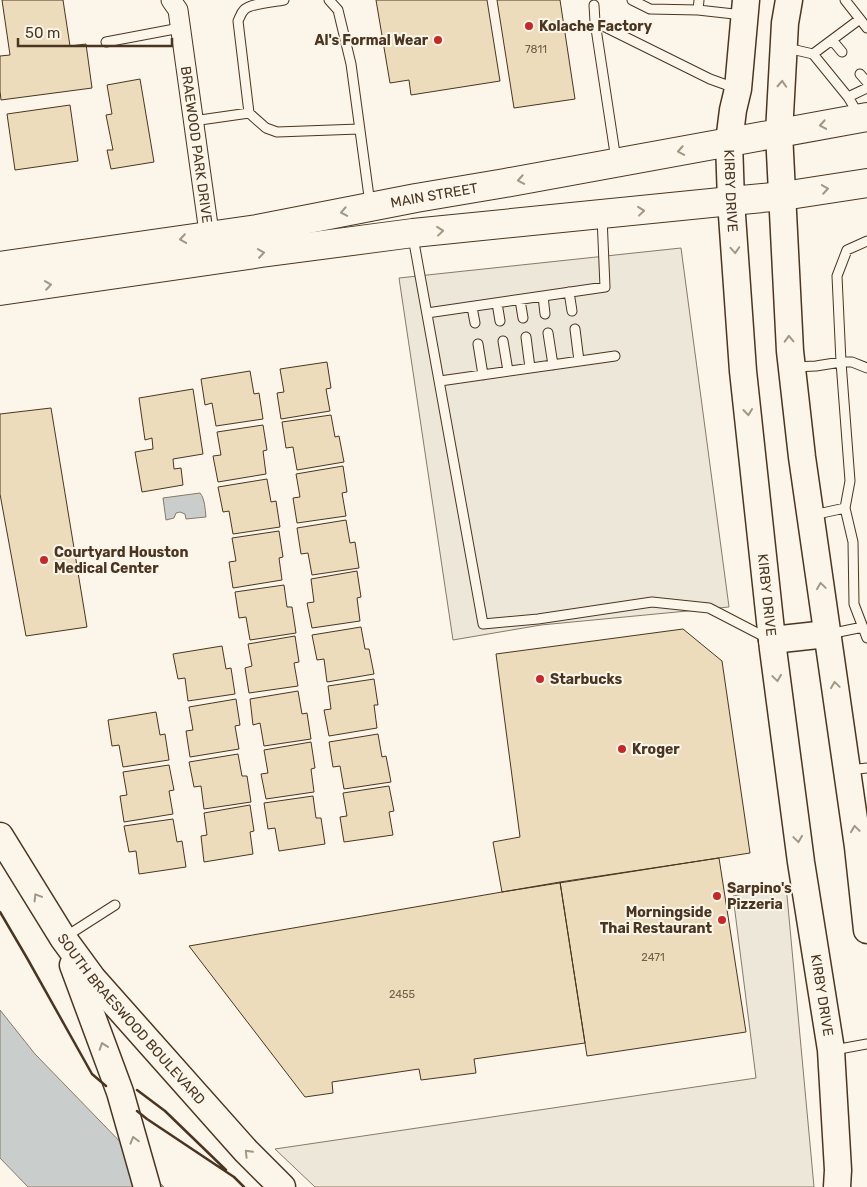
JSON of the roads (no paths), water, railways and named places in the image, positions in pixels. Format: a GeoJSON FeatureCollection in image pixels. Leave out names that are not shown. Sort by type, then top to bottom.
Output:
{"type":"FeatureCollection","features":[{"type":"Feature","properties":{"kind":"main road"},"geometry":{"type":"LineString","coordinates":[[788,0],[779,133],[790,351],[802,458],[828,634],[857,770],[858,848],[867,930]]}},
{"type":"Feature","properties":{"kind":"main road","name":"KIRBY DRIVE"},"geometry":{"type":"LineString","coordinates":[[745,7],[738,89],[728,142],[744,371],[772,640],[802,862],[831,1050],[838,1170],[837,1187]]}},
{"type":"Feature","properties":{"kind":"main road","name":"MAIN STREET"},"geometry":{"type":"LineString","coordinates":[[0,292],[211,248],[257,228],[804,129],[859,111]]}},
{"type":"Feature","properties":{"kind":"main road","name":"MAIN STREET"},"geometry":{"type":"LineString","coordinates":[[0,266],[413,233],[782,196],[867,183]]}},
{"type":"Feature","properties":{"kind":"main road"},"geometry":{"type":"LineString","coordinates":[[772,640],[828,634]]}},
{"type":"Feature","properties":{"kind":"main road","name":"SOUTH BRAESWOOD BOULEVARD"},"geometry":{"type":"LineString","coordinates":[[0,836],[63,938],[93,979],[246,1151],[282,1187]]}},
{"type":"Feature","properties":{"kind":"main road"},"geometry":{"type":"LineString","coordinates":[[63,938],[120,1092],[147,1187]]}},
{"type":"Feature","properties":{"kind":"street","name":"BRAEWOOD PARK DRIVE"},"geometry":{"type":"LineString","coordinates":[[170,0],[178,10],[211,248]]}},
{"type":"Feature","properties":{"kind":"lane"},"geometry":{"type":"LineString","coordinates":[[284,0],[245,8],[238,21],[250,113],[266,128],[277,132],[359,129]]}},
{"type":"Feature","properties":{"kind":"lane"},"geometry":{"type":"LineString","coordinates":[[329,0],[338,10],[351,64],[371,207]]}},
{"type":"Feature","properties":{"kind":"lane"},"geometry":{"type":"LineString","coordinates":[[632,0],[650,9],[698,10],[745,7]]}},
{"type":"Feature","properties":{"kind":"lane"},"geometry":{"type":"LineString","coordinates":[[698,10],[699,0]]}},
{"type":"Feature","properties":{"kind":"lane"},"geometry":{"type":"LineString","coordinates":[[845,0],[867,28]]}},
{"type":"Feature","properties":{"kind":"lane"},"geometry":{"type":"LineString","coordinates":[[594,5],[617,163]]}},
{"type":"Feature","properties":{"kind":"lane"},"geometry":{"type":"LineString","coordinates":[[813,54],[860,18]]}},
{"type":"Feature","properties":{"kind":"lane"},"geometry":{"type":"LineString","coordinates":[[595,22],[710,79],[738,89]]}},
{"type":"Feature","properties":{"kind":"lane"},"geometry":{"type":"LineString","coordinates":[[106,42],[180,28]]}},
{"type":"Feature","properties":{"kind":"lane"},"geometry":{"type":"LineString","coordinates":[[832,40],[842,52]]}},
{"type":"Feature","properties":{"kind":"lane"},"geometry":{"type":"LineString","coordinates":[[784,48],[813,54],[859,111]]}},
{"type":"Feature","properties":{"kind":"lane"},"geometry":{"type":"LineString","coordinates":[[860,74],[867,82]]}},
{"type":"Feature","properties":{"kind":"lane"},"geometry":{"type":"LineString","coordinates":[[859,111],[867,88]]}},
{"type":"Feature","properties":{"kind":"lane"},"geometry":{"type":"LineString","coordinates":[[193,121],[250,113]]}},
{"type":"Feature","properties":{"kind":"lane"},"geometry":{"type":"LineString","coordinates":[[427,313],[605,287],[601,215]]}},
{"type":"Feature","properties":{"kind":"lane"},"geometry":{"type":"LineString","coordinates":[[413,233],[483,624],[538,619],[652,602],[709,608],[772,640]]}},
{"type":"Feature","properties":{"kind":"lane"},"geometry":{"type":"LineString","coordinates":[[867,241],[847,250],[837,276],[850,481],[845,508],[854,542],[854,604],[867,638]]}},
{"type":"Feature","properties":{"kind":"lane"},"geometry":{"type":"LineString","coordinates":[[569,292],[572,311]]}},
{"type":"Feature","properties":{"kind":"lane"},"geometry":{"type":"LineString","coordinates":[[542,296],[545,314]]}},
{"type":"Feature","properties":{"kind":"lane"},"geometry":{"type":"LineString","coordinates":[[520,300],[523,318]]}},
{"type":"Feature","properties":{"kind":"lane"},"geometry":{"type":"LineString","coordinates":[[497,303],[500,322]]}},
{"type":"Feature","properties":{"kind":"lane"},"geometry":{"type":"LineString","coordinates":[[472,307],[475,323]]}},
{"type":"Feature","properties":{"kind":"lane"},"geometry":{"type":"LineString","coordinates":[[575,329],[579,361]]}},
{"type":"Feature","properties":{"kind":"lane"},"geometry":{"type":"LineString","coordinates":[[548,333],[553,365]]}},
{"type":"Feature","properties":{"kind":"lane"},"geometry":{"type":"LineString","coordinates":[[526,337],[530,368]]}},
{"type":"Feature","properties":{"kind":"lane"},"geometry":{"type":"LineString","coordinates":[[503,340],[508,371]]}},
{"type":"Feature","properties":{"kind":"lane"},"geometry":{"type":"LineString","coordinates":[[478,344],[483,375]]}},
{"type":"Feature","properties":{"kind":"lane"},"geometry":{"type":"LineString","coordinates":[[440,381],[615,356]]}},
{"type":"Feature","properties":{"kind":"lane"},"geometry":{"type":"LineString","coordinates":[[792,367],[852,362],[867,368]]}},
{"type":"Feature","properties":{"kind":"lane"},"geometry":{"type":"LineString","coordinates":[[810,515],[845,508]]}},
{"type":"Feature","properties":{"kind":"lane"},"geometry":{"type":"LineString","coordinates":[[828,634],[863,627]]}},
{"type":"Feature","properties":{"kind":"lane"},"geometry":{"type":"LineString","coordinates":[[63,938],[115,905]]}},
{"type":"Feature","properties":{"kind":"lane"},"geometry":{"type":"LineString","coordinates":[[831,1050],[867,1044]]}},
{"type":"Feature","properties":{"kind":"place","name":"Kolache Factory"},"geometry":{"type":"Point","coordinates":[529,26]}},
{"type":"Feature","properties":{"kind":"place","name":"Al's Formal Wear"},"geometry":{"type":"Point","coordinates":[438,40]}},
{"type":"Feature","properties":{"kind":"place","name":"Courtyard Houston Medical Center"},"geometry":{"type":"Point","coordinates":[44,560]}},
{"type":"Feature","properties":{"kind":"place","name":"Starbucks"},"geometry":{"type":"Point","coordinates":[540,679]}},
{"type":"Feature","properties":{"kind":"place","name":"Kroger"},"geometry":{"type":"Point","coordinates":[622,749]}},
{"type":"Feature","properties":{"kind":"place","name":"Sarpino's Pizzeria"},"geometry":{"type":"Point","coordinates":[717,896]}},
{"type":"Feature","properties":{"kind":"place","name":"Morningside Thai Restaurant"},"geometry":{"type":"Point","coordinates":[722,920]}}]}
